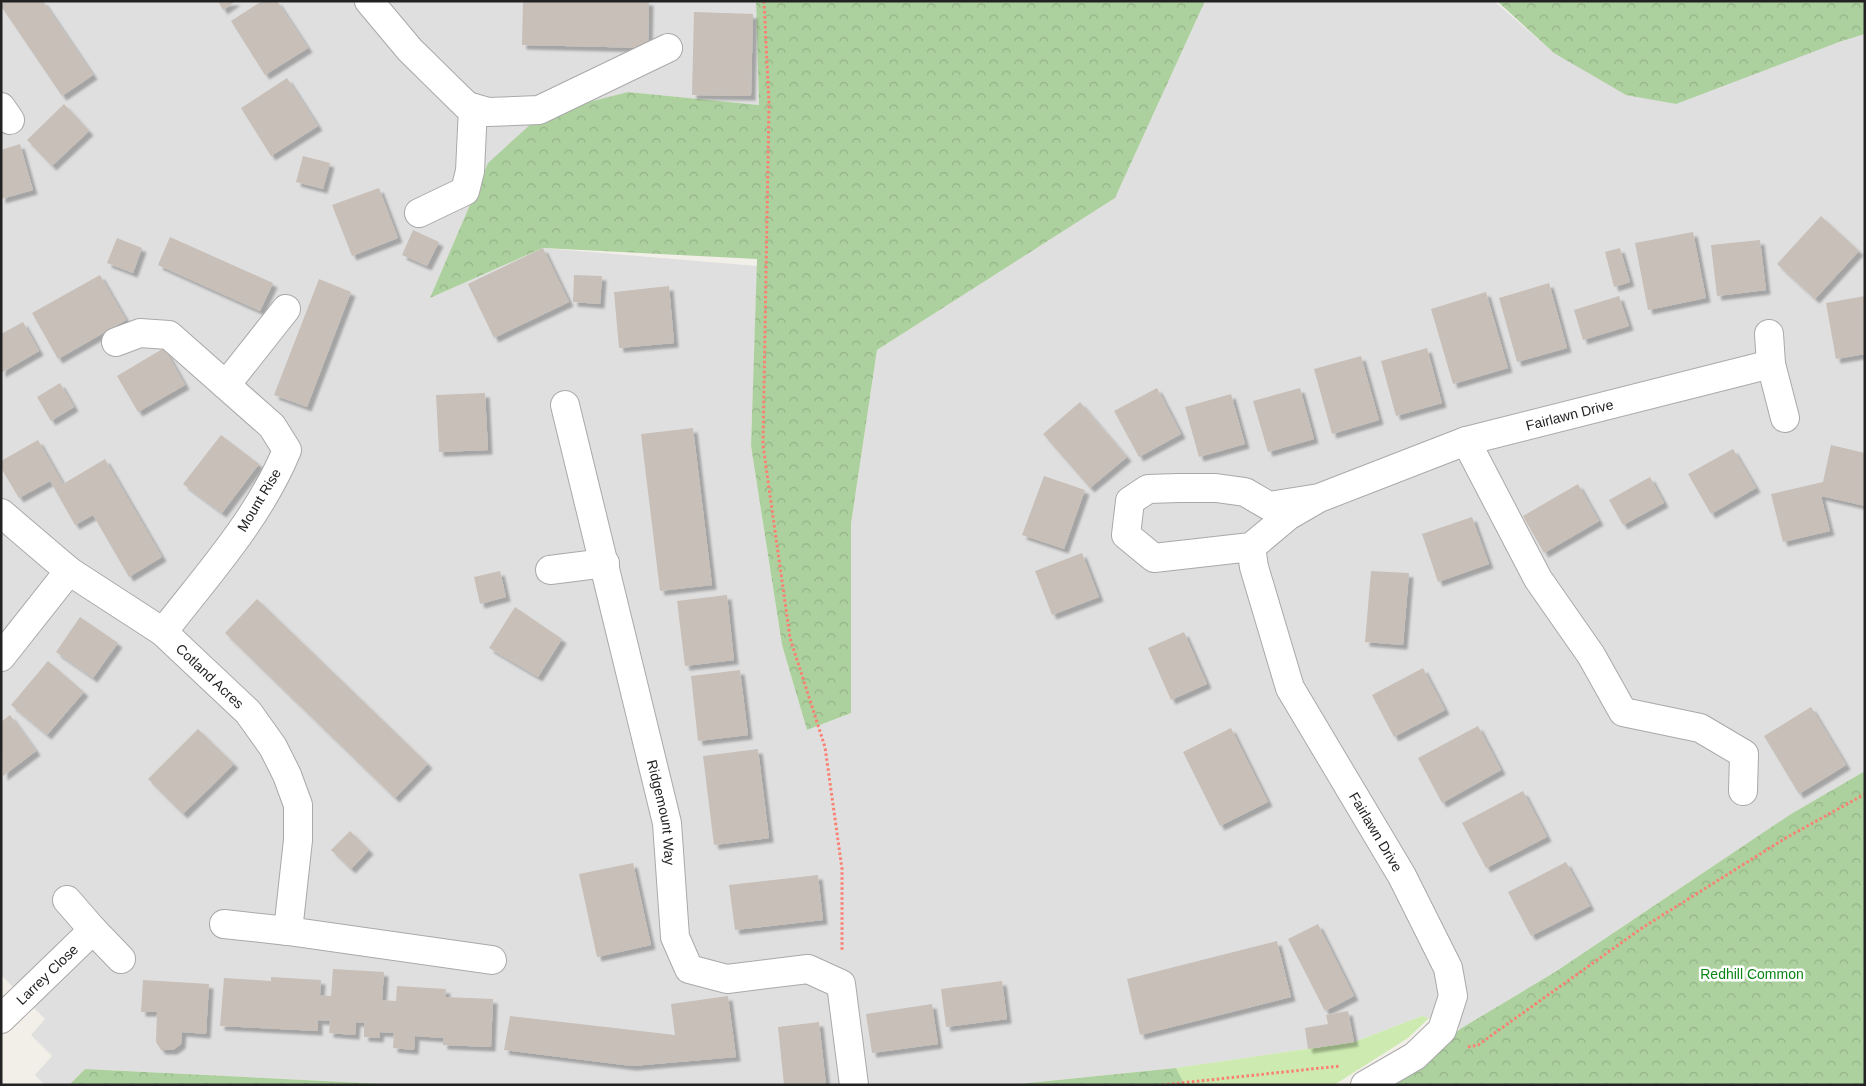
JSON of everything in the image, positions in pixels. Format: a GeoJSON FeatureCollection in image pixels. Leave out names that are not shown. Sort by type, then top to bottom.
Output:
{"type":"FeatureCollection","features":[{"type":"Feature","properties":{"kind":"street"},"geometry":{"type":"LineString","coordinates":[[369,1],[410,50],[467,106],[488,112],[539,110],[668,48]]}},
{"type":"Feature","properties":{"kind":"street"},"geometry":{"type":"LineString","coordinates":[[418,213],[465,191],[470,171],[473,108]]}},
{"type":"Feature","properties":{"kind":"street"},"geometry":{"type":"LineString","coordinates":[[226,385],[286,308]]}},
{"type":"Feature","properties":{"kind":"street","name":"Mount Rise"},"geometry":{"type":"LineString","coordinates":[[116,342],[140,333],[169,335],[272,426],[287,450],[275,480],[239,535],[163,632]]}},
{"type":"Feature","properties":{"kind":"street"},"geometry":{"type":"LineString","coordinates":[[1769,334],[1771,364],[1785,418]]}},
{"type":"Feature","properties":{"kind":"street","name":"Fairlawn Drive"},"geometry":{"type":"LineString","coordinates":[[1319,498],[1269,506],[1245,492],[1216,488],[1148,489],[1130,501],[1126,535],[1154,558],[1251,547],[1288,516],[1319,498],[1466,441],[1771,364]]}},
{"type":"Feature","properties":{"kind":"street","name":"Ridgemount Way"},"geometry":{"type":"LineString","coordinates":[[566,406],[667,823],[675,937],[689,969],[727,979],[808,969],[842,984]]}},
{"type":"Feature","properties":{"kind":"street"},"geometry":{"type":"LineString","coordinates":[[1466,441],[1538,579],[1591,656],[1623,712],[1700,728],[1744,754],[1743,791]]}},
{"type":"Feature","properties":{"kind":"street","name":"Cotland Acres"},"geometry":{"type":"LineString","coordinates":[[1,513],[69,571],[163,632],[248,712],[273,747],[287,775],[298,805],[298,840],[288,931]]}},
{"type":"Feature","properties":{"kind":"street","name":"Fairlawn Drive"},"geometry":{"type":"LineString","coordinates":[[1251,547],[1254,567],[1290,688],[1402,876],[1448,968],[1453,996],[1442,1030],[1415,1056],[1357,1075]]}},
{"type":"Feature","properties":{"kind":"street"},"geometry":{"type":"LineString","coordinates":[[550,570],[605,564]]}},
{"type":"Feature","properties":{"kind":"street"},"geometry":{"type":"LineString","coordinates":[[1,657],[69,571]]}},
{"type":"Feature","properties":{"kind":"street"},"geometry":{"type":"LineString","coordinates":[[67,900],[121,958]]}},
{"type":"Feature","properties":{"kind":"street"},"geometry":{"type":"LineString","coordinates":[[224,924],[288,931],[492,960]]}},
{"type":"Feature","properties":{"kind":"street","name":"Larrey Close"},"geometry":{"type":"LineString","coordinates":[[1,1019],[93,930]]}},
{"type":"Feature","properties":{"kind":"street"},"geometry":{"type":"LineString","coordinates":[[842,984],[854,1085]]}},
{"type":"Feature","properties":{"kind":"path"},"geometry":{"type":"LineString","coordinates":[[764,1],[769,104],[763,445],[790,638],[825,747],[842,869],[842,984]]}},
{"type":"Feature","properties":{"kind":"path"},"geometry":{"type":"LineString","coordinates":[[1415,1056],[1478,1045],[1642,928],[1784,839],[1865,794]]}},
{"type":"Feature","properties":{"kind":"path"},"geometry":{"type":"LineString","coordinates":[[1162,1085],[1357,1075]]}},
{"type":"Feature","properties":{"kind":"shaded area"},"geometry":{"type":"Polygon","coordinates":[[[1,1],[756,1],[759,105],[628,92],[430,298],[543,248],[757,266],[751,446],[782,645],[807,730],[851,713],[851,524],[877,350],[1115,198],[1205,1],[1494,1],[1554,53],[1839,42],[1865,34],[1865,771],[1791,814],[1555,972],[1460,1029],[1422,1016],[1354,1042],[1176,1068],[1009,1085],[405,1085],[85,1069],[69,1085],[45,1085],[35,1075],[52,1056],[31,1035],[45,1019],[1,975],[1,1]]]}},
{"type":"Feature","properties":{"kind":"green space"},"geometry":{"type":"Polygon","coordinates":[[[756,1],[1205,1],[1115,198],[877,350],[851,524],[851,713],[807,730],[782,645],[751,446],[757,259],[543,248],[430,298],[488,163],[542,114],[628,92],[759,105],[756,1]]]}},
{"type":"Feature","properties":{"kind":"green space"},"geometry":{"type":"Polygon","coordinates":[[[1497,1],[1865,1],[1865,34],[1839,42],[1676,104],[1626,95],[1554,53],[1497,1]]]}},
{"type":"Feature","properties":{"kind":"green space","name":"Redhill Common"},"geometry":{"type":"Polygon","coordinates":[[[1865,771],[1865,1085],[1390,1085],[1420,1066],[1460,1029],[1555,972],[1791,814],[1865,771]]]}},
{"type":"Feature","properties":{"kind":"green space"},"geometry":{"type":"Polygon","coordinates":[[[1422,1016],[1429,1018],[1408,1038],[1334,1085],[1185,1085],[1176,1068],[1354,1042],[1422,1016]]]}},
{"type":"Feature","properties":{"kind":"green space"},"geometry":{"type":"Polygon","coordinates":[[[1176,1068],[1185,1085],[1009,1085],[1176,1068]]]}},
{"type":"Feature","properties":{"kind":"green space"},"geometry":{"type":"Polygon","coordinates":[[[85,1069],[405,1085],[69,1085],[85,1069]]]}},
{"type":"Feature","properties":{"kind":"building"},"geometry":{"type":"Polygon","coordinates":[[[4,1],[43,1],[93,75],[62,96],[1,6],[4,1]]]}},
{"type":"Feature","properties":{"kind":"building"},"geometry":{"type":"Polygon","coordinates":[[[218,1],[236,1],[223,10],[218,1]]]}},
{"type":"Feature","properties":{"kind":"building"},"geometry":{"type":"Polygon","coordinates":[[[262,1],[277,1],[308,48],[265,75],[231,21],[262,1]]]}},
{"type":"Feature","properties":{"kind":"building"},"geometry":{"type":"Polygon","coordinates":[[[523,1],[649,1],[648,48],[522,45],[523,1]]]}},
{"type":"Feature","properties":{"kind":"building"},"geometry":{"type":"Polygon","coordinates":[[[694,12],[753,14],[751,96],[692,95],[694,12]]]}},
{"type":"Feature","properties":{"kind":"building"},"geometry":{"type":"Polygon","coordinates":[[[287,78],[318,126],[271,156],[241,108],[287,78]]]}},
{"type":"Feature","properties":{"kind":"building"},"geometry":{"type":"Polygon","coordinates":[[[64,104],[89,131],[52,166],[27,140],[64,104]]]}},
{"type":"Feature","properties":{"kind":"building"},"geometry":{"type":"Polygon","coordinates":[[[20,144],[33,190],[1,199],[1,150],[20,144]]]}},
{"type":"Feature","properties":{"kind":"building"},"geometry":{"type":"Polygon","coordinates":[[[303,156],[330,163],[323,189],[296,182],[303,156]]]}},
{"type":"Feature","properties":{"kind":"building"},"geometry":{"type":"Polygon","coordinates":[[[379,188],[398,238],[352,256],[332,205],[379,188]]]}},
{"type":"Feature","properties":{"kind":"building"},"geometry":{"type":"Polygon","coordinates":[[[1821,216],[1859,251],[1815,299],[1777,264],[1821,216]]]}},
{"type":"Feature","properties":{"kind":"building"},"geometry":{"type":"Polygon","coordinates":[[[413,230],[439,242],[427,266],[402,255],[413,230]]]}},
{"type":"Feature","properties":{"kind":"building"},"geometry":{"type":"Polygon","coordinates":[[[1693,232],[1706,298],[1648,310],[1635,243],[1693,232]]]}},
{"type":"Feature","properties":{"kind":"building"},"geometry":{"type":"Polygon","coordinates":[[[170,237],[273,283],[260,311],[158,265],[170,237]]]}},
{"type":"Feature","properties":{"kind":"building"},"geometry":{"type":"Polygon","coordinates":[[[117,238],[142,248],[133,273],[107,263],[117,238]]]}},
{"type":"Feature","properties":{"kind":"building"},"geometry":{"type":"Polygon","coordinates":[[[1760,240],[1766,290],[1717,296],[1711,245],[1760,240]]]}},
{"type":"Feature","properties":{"kind":"building"},"geometry":{"type":"Polygon","coordinates":[[[543,248],[569,302],[494,338],[468,284],[543,248]]]}},
{"type":"Feature","properties":{"kind":"building"},"geometry":{"type":"Polygon","coordinates":[[[1620,248],[1630,282],[1614,287],[1605,252],[1620,248]]]}},
{"type":"Feature","properties":{"kind":"building"},"geometry":{"type":"Polygon","coordinates":[[[100,275],[126,320],[58,359],[32,313],[100,275]]]}},
{"type":"Feature","properties":{"kind":"building"},"geometry":{"type":"Polygon","coordinates":[[[574,275],[602,276],[600,304],[573,302],[574,275]]]}},
{"type":"Feature","properties":{"kind":"building"},"geometry":{"type":"Polygon","coordinates":[[[319,279],[351,292],[307,407],[274,395],[319,279]]]}},
{"type":"Feature","properties":{"kind":"building"},"geometry":{"type":"Polygon","coordinates":[[[1549,283],[1567,348],[1517,362],[1499,298],[1549,283]]]}},
{"type":"Feature","properties":{"kind":"building"},"geometry":{"type":"Polygon","coordinates":[[[669,286],[674,343],[619,348],[614,292],[669,286]]]}},
{"type":"Feature","properties":{"kind":"building"},"geometry":{"type":"Polygon","coordinates":[[[1486,292],[1508,368],[1453,384],[1431,309],[1486,292]]]}},
{"type":"Feature","properties":{"kind":"building"},"geometry":{"type":"Polygon","coordinates":[[[1619,296],[1629,326],[1583,340],[1574,310],[1619,296]]]}},
{"type":"Feature","properties":{"kind":"building"},"geometry":{"type":"Polygon","coordinates":[[[1865,296],[1865,354],[1836,359],[1826,303],[1865,296]]]}},
{"type":"Feature","properties":{"kind":"building"},"geometry":{"type":"Polygon","coordinates":[[[23,322],[39,351],[1,373],[1,334],[23,322]]]}},
{"type":"Feature","properties":{"kind":"building"},"geometry":{"type":"Polygon","coordinates":[[[164,348],[185,385],[138,412],[117,376],[164,348]]]}},
{"type":"Feature","properties":{"kind":"building"},"geometry":{"type":"Polygon","coordinates":[[[1427,348],[1442,403],[1396,416],[1381,361],[1427,348]]]}},
{"type":"Feature","properties":{"kind":"building"},"geometry":{"type":"Polygon","coordinates":[[[1361,356],[1379,420],[1332,434],[1314,369],[1361,356]]]}},
{"type":"Feature","properties":{"kind":"building"},"geometry":{"type":"Polygon","coordinates":[[[60,383],[74,407],[51,421],[37,397],[60,383]]]}},
{"type":"Feature","properties":{"kind":"building"},"geometry":{"type":"Polygon","coordinates":[[[1157,388],[1181,434],[1139,457],[1114,411],[1157,388]]]}},
{"type":"Feature","properties":{"kind":"building"},"geometry":{"type":"Polygon","coordinates":[[[1300,388],[1314,439],[1268,452],[1253,401],[1300,388]]]}},
{"type":"Feature","properties":{"kind":"building"},"geometry":{"type":"Polygon","coordinates":[[[485,393],[488,450],[439,452],[436,395],[485,393]]]}},
{"type":"Feature","properties":{"kind":"building"},"geometry":{"type":"Polygon","coordinates":[[[1231,394],[1245,444],[1199,457],[1185,407],[1231,394]]]}},
{"type":"Feature","properties":{"kind":"building"},"geometry":{"type":"Polygon","coordinates":[[[1080,402],[1127,457],[1090,488],[1043,434],[1080,402]]]}},
{"type":"Feature","properties":{"kind":"building"},"geometry":{"type":"Polygon","coordinates":[[[693,428],[712,585],[660,591],[641,434],[693,428]]]}},
{"type":"Feature","properties":{"kind":"building"},"geometry":{"type":"Polygon","coordinates":[[[221,435],[259,464],[222,513],[183,484],[221,435]]]}},
{"type":"Feature","properties":{"kind":"building"},"geometry":{"type":"Polygon","coordinates":[[[38,440],[63,484],[105,459],[162,557],[129,577],[93,515],[75,525],[50,481],[19,498],[1,468],[1,461],[38,440]]]}},
{"type":"Feature","properties":{"kind":"building"},"geometry":{"type":"Polygon","coordinates":[[[1831,445],[1865,453],[1865,506],[1821,496],[1830,531],[1783,542],[1771,494],[1823,482],[1831,445]]]}},
{"type":"Feature","properties":{"kind":"building"},"geometry":{"type":"Polygon","coordinates":[[[1733,449],[1756,488],[1711,514],[1688,474],[1733,449]]]}},
{"type":"Feature","properties":{"kind":"building"},"geometry":{"type":"Polygon","coordinates":[[[1044,476],[1085,490],[1064,549],[1022,535],[1044,476]]]}},
{"type":"Feature","properties":{"kind":"building"},"geometry":{"type":"Polygon","coordinates":[[[1650,477],[1664,503],[1623,525],[1609,500],[1650,477]]]}},
{"type":"Feature","properties":{"kind":"building"},"geometry":{"type":"Polygon","coordinates":[[[1578,484],[1599,521],[1544,553],[1523,516],[1578,484]]]}},
{"type":"Feature","properties":{"kind":"building"},"geometry":{"type":"Polygon","coordinates":[[[1472,517],[1489,564],[1438,582],[1422,534],[1472,517]]]}},
{"type":"Feature","properties":{"kind":"building"},"geometry":{"type":"Polygon","coordinates":[[[1082,553],[1099,597],[1052,615],[1035,571],[1082,553]]]}},
{"type":"Feature","properties":{"kind":"building"},"geometry":{"type":"Polygon","coordinates":[[[500,571],[506,597],[480,604],[474,577],[500,571]]]}},
{"type":"Feature","properties":{"kind":"building"},"geometry":{"type":"Polygon","coordinates":[[[1371,571],[1409,573],[1403,645],[1365,642],[1371,571]]]}},
{"type":"Feature","properties":{"kind":"building"},"geometry":{"type":"Polygon","coordinates":[[[727,595],[734,660],[685,666],[677,601],[727,595]]]}},
{"type":"Feature","properties":{"kind":"building"},"geometry":{"type":"Polygon","coordinates":[[[257,599],[428,764],[395,798],[225,633],[257,599]]]}},
{"type":"Feature","properties":{"kind":"building"},"geometry":{"type":"Polygon","coordinates":[[[515,607],[562,639],[538,677],[489,648],[515,607]]]}},
{"type":"Feature","properties":{"kind":"building"},"geometry":{"type":"Polygon","coordinates":[[[80,617],[118,643],[93,678],[56,652],[80,617]]]}},
{"type":"Feature","properties":{"kind":"building"},"geometry":{"type":"Polygon","coordinates":[[[1184,632],[1207,684],[1171,700],[1148,648],[1184,632]]]}},
{"type":"Feature","properties":{"kind":"building"},"geometry":{"type":"Polygon","coordinates":[[[48,661],[84,692],[47,735],[11,705],[48,661]]]}},
{"type":"Feature","properties":{"kind":"building"},"geometry":{"type":"Polygon","coordinates":[[[1423,668],[1445,710],[1394,737],[1372,695],[1423,668]]]}},
{"type":"Feature","properties":{"kind":"building"},"geometry":{"type":"Polygon","coordinates":[[[740,670],[748,735],[698,741],[691,676],[740,670]]]}},
{"type":"Feature","properties":{"kind":"building"},"geometry":{"type":"Polygon","coordinates":[[[1811,707],[1846,765],[1799,794],[1764,736],[1811,707]]]}},
{"type":"Feature","properties":{"kind":"building"},"geometry":{"type":"Polygon","coordinates":[[[10,715],[36,751],[3,776],[1,722],[10,715]]]}},
{"type":"Feature","properties":{"kind":"building"},"geometry":{"type":"Polygon","coordinates":[[[1478,726],[1501,770],[1442,803],[1418,758],[1478,726]]]}},
{"type":"Feature","properties":{"kind":"building"},"geometry":{"type":"Polygon","coordinates":[[[1231,728],[1268,802],[1220,826],[1183,752],[1231,728]]]}},
{"type":"Feature","properties":{"kind":"building"},"geometry":{"type":"Polygon","coordinates":[[[198,729],[234,764],[183,814],[148,779],[198,729]]]}},
{"type":"Feature","properties":{"kind":"building"},"geometry":{"type":"Polygon","coordinates":[[[758,749],[769,838],[714,845],[703,756],[758,749]]]}},
{"type":"Feature","properties":{"kind":"building"},"geometry":{"type":"Polygon","coordinates":[[[1523,791],[1547,837],[1486,868],[1462,823],[1523,791]]]}},
{"type":"Feature","properties":{"kind":"building"},"geometry":{"type":"Polygon","coordinates":[[[350,831],[369,850],[351,869],[331,850],[350,831]]]}},
{"type":"Feature","properties":{"kind":"building"},"geometry":{"type":"Polygon","coordinates":[[[1566,862],[1590,906],[1531,936],[1508,892],[1566,862]]]}},
{"type":"Feature","properties":{"kind":"building"},"geometry":{"type":"Polygon","coordinates":[[[633,863],[651,945],[597,957],[579,874],[633,863]]]}},
{"type":"Feature","properties":{"kind":"building"},"geometry":{"type":"Polygon","coordinates":[[[818,875],[823,920],[735,930],[729,885],[818,875]]]}},
{"type":"Feature","properties":{"kind":"building"},"geometry":{"type":"Polygon","coordinates":[[[1318,924],[1354,996],[1325,1011],[1288,939],[1318,924]]]}},
{"type":"Feature","properties":{"kind":"building"},"geometry":{"type":"Polygon","coordinates":[[[1277,941],[1291,997],[1140,1035],[1127,979],[1277,941]]]}},
{"type":"Feature","properties":{"kind":"building"},"geometry":{"type":"Polygon","coordinates":[[[333,969],[384,972],[382,1000],[396,1001],[397,986],[446,989],[445,997],[493,999],[491,1047],[443,1045],[443,1038],[415,1036],[414,1050],[393,1048],[394,1033],[380,1032],[379,1038],[364,1037],[364,1023],[356,1022],[355,1035],[329,1033],[330,1021],[318,1020],[318,1031],[220,1026],[224,978],[271,981],[271,977],[321,980],[320,995],[331,996],[333,969]]]}},
{"type":"Feature","properties":{"kind":"building"},"geometry":{"type":"Polygon","coordinates":[[[143,980],[209,984],[206,1034],[182,1032],[181,1044],[173,1050],[161,1050],[156,1042],[157,1012],[141,1012],[143,980]]]}},
{"type":"Feature","properties":{"kind":"building"},"geometry":{"type":"Polygon","coordinates":[[[1002,981],[1007,1019],[946,1027],[941,989],[1002,981]]]}},
{"type":"Feature","properties":{"kind":"building"},"geometry":{"type":"Polygon","coordinates":[[[728,996],[736,1057],[632,1066],[504,1050],[510,1016],[675,1035],[671,1004],[728,996]]]}},
{"type":"Feature","properties":{"kind":"building"},"geometry":{"type":"Polygon","coordinates":[[[932,1004],[938,1044],[872,1053],[866,1014],[932,1004]]]}},
{"type":"Feature","properties":{"kind":"building"},"geometry":{"type":"Polygon","coordinates":[[[1348,1011],[1354,1042],[1308,1049],[1305,1028],[1328,1024],[1326,1015],[1348,1011]]]}},
{"type":"Feature","properties":{"kind":"building"},"geometry":{"type":"Polygon","coordinates":[[[819,1022],[826,1085],[784,1085],[778,1027],[819,1022]]]}}]}
